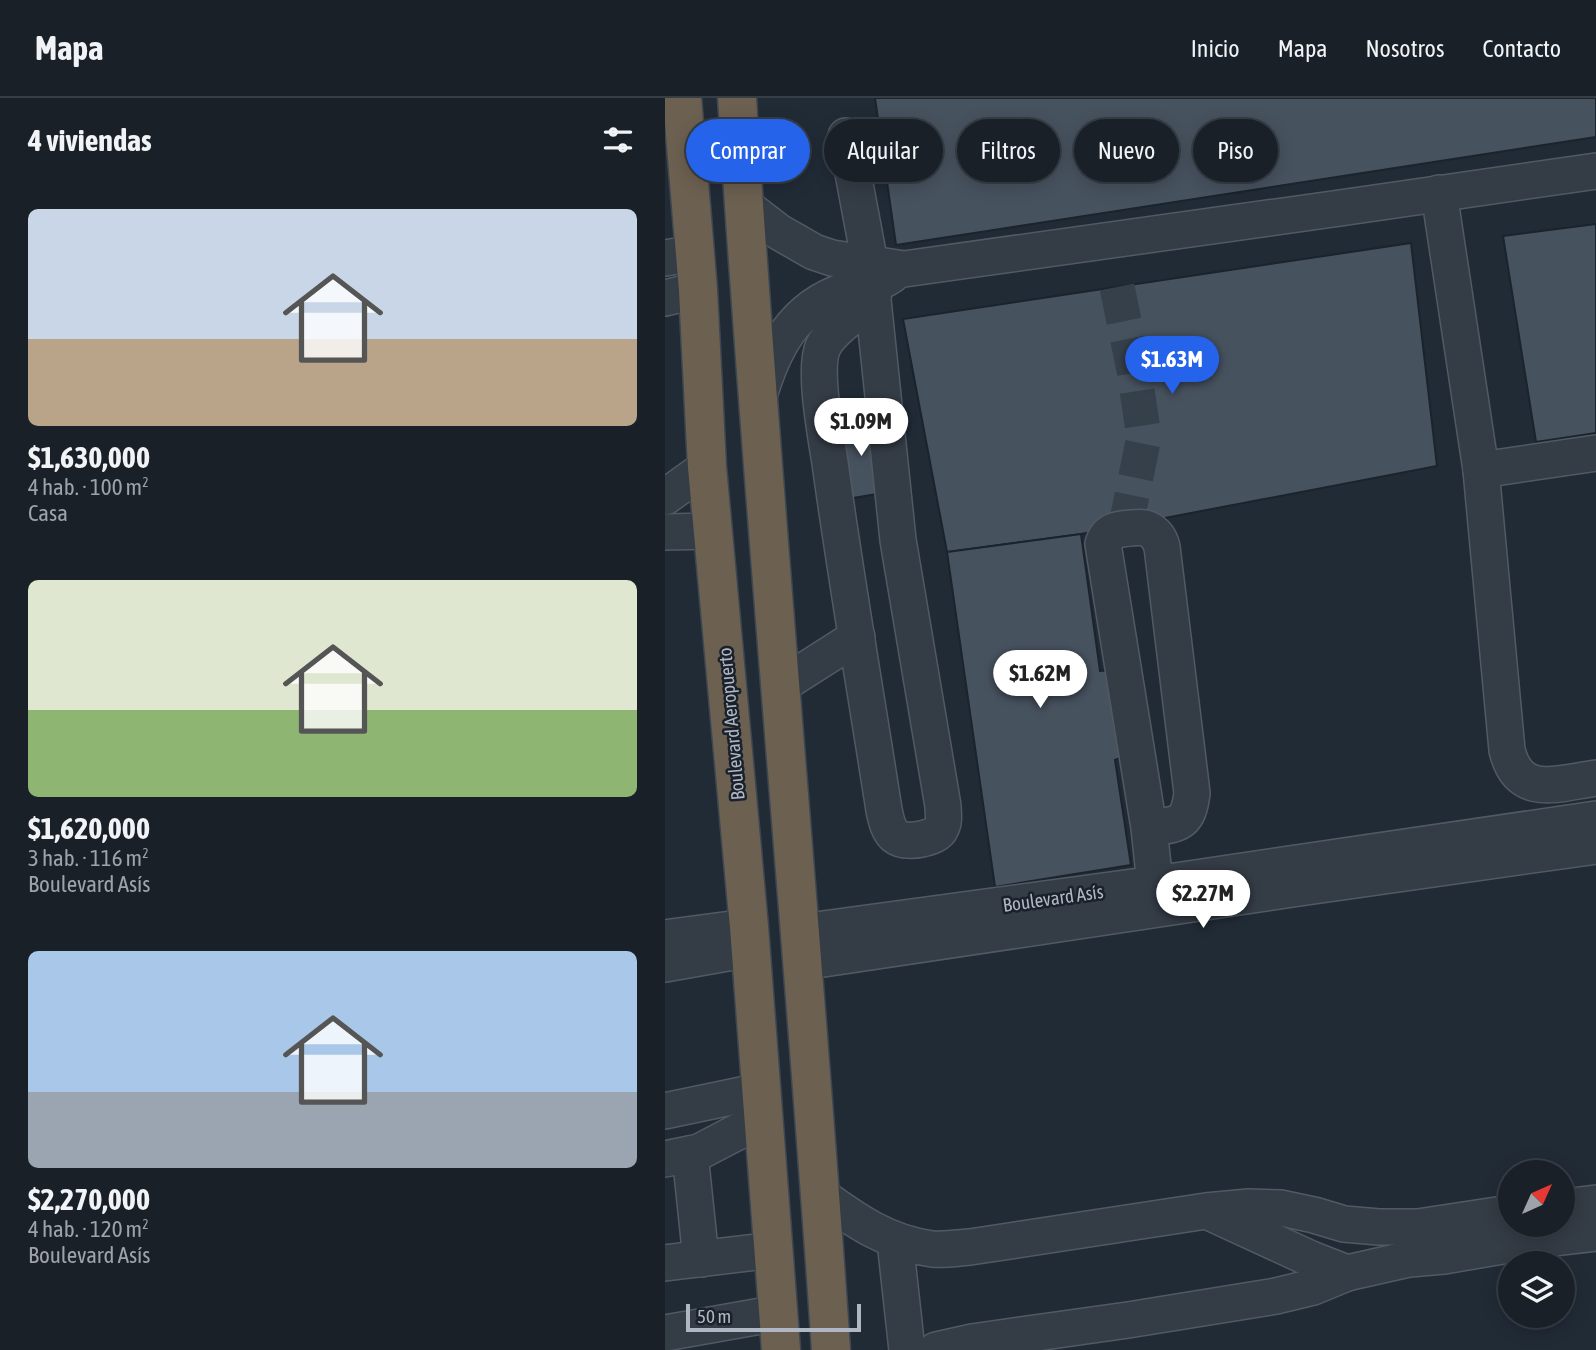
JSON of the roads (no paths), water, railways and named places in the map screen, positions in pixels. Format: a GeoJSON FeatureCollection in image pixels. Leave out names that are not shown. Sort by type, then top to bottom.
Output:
{"type":"FeatureCollection","features":[{"type":"Feature","properties":{"kind":"highway","name":"Boulevard Aeropuerto"},"geometry":{"type":"LineString","coordinates":[[682,98],[682,294],[707,467],[713,531],[750,938],[779,1331]]}},
{"type":"Feature","properties":{"kind":"highway"},"geometry":{"type":"LineString","coordinates":[[737,98],[831,1350]]}},
{"type":"Feature","properties":{"kind":"street"},"geometry":{"type":"LineString","coordinates":[[758,399],[777,347],[787,331],[802,316],[834,295],[880,279],[1596,170]]}},
{"type":"Feature","properties":{"kind":"street"},"geometry":{"type":"LineString","coordinates":[[857,182],[880,279],[898,540],[944,818],[937,833],[930,837],[904,841],[898,839],[886,824],[844,565],[821,397],[820,359],[823,346],[880,279]]}},
{"type":"Feature","properties":{"kind":"street"},"geometry":{"type":"LineString","coordinates":[[1439,193],[1481,470],[1507,750],[1517,773],[1532,784],[1596,778]]}},
{"type":"Feature","properties":{"kind":"street"},"geometry":{"type":"LineString","coordinates":[[744,205],[779,232],[814,253],[844,260],[880,279]]}},
{"type":"Feature","properties":{"kind":"street"},"geometry":{"type":"LineString","coordinates":[[1481,470],[1596,453]]}},
{"type":"Feature","properties":{"kind":"street"},"geometry":{"type":"LineString","coordinates":[[665,497],[707,467]]}},
{"type":"Feature","properties":{"kind":"street"},"geometry":{"type":"LineString","coordinates":[[1149,828],[1183,820],[1188,813],[1192,793],[1162,547],[1160,539],[1143,527],[1118,529],[1104,539],[1103,544],[1158,896]]}},
{"type":"Feature","properties":{"kind":"street"},"geometry":{"type":"LineString","coordinates":[[665,532],[713,531]]}},
{"type":"Feature","properties":{"kind":"street"},"geometry":{"type":"LineString","coordinates":[[780,686],[857,637]]}},
{"type":"Feature","properties":{"kind":"street","name":"Boulevard Asís"},"geometry":{"type":"LineString","coordinates":[[802,947],[1158,896],[1596,819]]}},
{"type":"Feature","properties":{"kind":"street","name":"Boulevard Asís"},"geometry":{"type":"LineString","coordinates":[[1158,896],[1596,846]]}},
{"type":"Feature","properties":{"kind":"street"},"geometry":{"type":"LineString","coordinates":[[665,938],[750,938]]}},
{"type":"Feature","properties":{"kind":"street"},"geometry":{"type":"LineString","coordinates":[[665,964],[750,938]]}},
{"type":"Feature","properties":{"kind":"street"},"geometry":{"type":"LineString","coordinates":[[665,1111],[761,1105]]}},
{"type":"Feature","properties":{"kind":"street"},"geometry":{"type":"LineString","coordinates":[[701,1259],[677,1157],[699,1152],[761,1105]]}},
{"type":"Feature","properties":{"kind":"street"},"geometry":{"type":"LineString","coordinates":[[820,1195],[876,1233],[895,1241],[934,1249],[970,1247],[1206,1211],[1249,1207],[1281,1208],[1314,1214],[1344,1224],[1379,1227],[1418,1227],[1498,1215]]}},
{"type":"Feature","properties":{"kind":"street"},"geometry":{"type":"LineString","coordinates":[[1575,1206],[1596,1203]]}},
{"type":"Feature","properties":{"kind":"street"},"geometry":{"type":"LineString","coordinates":[[1206,1211],[1346,1273]]}},
{"type":"Feature","properties":{"kind":"street"},"geometry":{"type":"LineString","coordinates":[[936,1350],[972,1342],[1276,1296],[1313,1287],[1346,1273],[1409,1259],[1596,1233]]}},
{"type":"Feature","properties":{"kind":"street"},"geometry":{"type":"LineString","coordinates":[[895,1241],[907,1350]]}},
{"type":"Feature","properties":{"kind":"street"},"geometry":{"type":"LineString","coordinates":[[665,1263],[773,1250]]}},
{"type":"Feature","properties":{"kind":"street"},"geometry":{"type":"LineString","coordinates":[[665,1333],[779,1331]]}},
{"type":"Feature","properties":{"kind":"tunnel"},"geometry":{"type":"LineString","coordinates":[[1117,287],[1144,437],[1126,525]]}}]}
